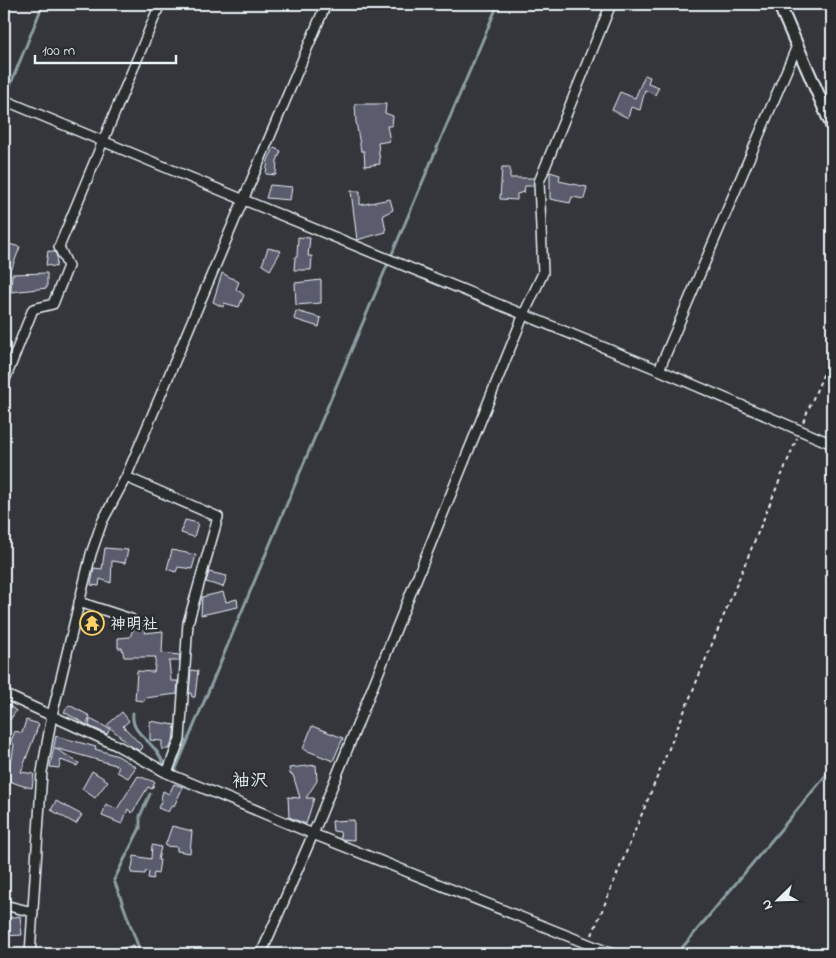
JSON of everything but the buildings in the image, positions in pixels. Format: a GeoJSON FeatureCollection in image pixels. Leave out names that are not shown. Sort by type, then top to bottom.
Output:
{"type":"FeatureCollection","features":[{"type":"Feature","properties":{"kind":"main road"},"geometry":{"type":"LineString","coordinates":[[779,4],[832,126]]}},
{"type":"Feature","properties":{"kind":"street"},"geometry":{"type":"LineString","coordinates":[[4,382],[33,309],[53,304],[68,266],[59,247],[160,4]]}},
{"type":"Feature","properties":{"kind":"street"},"geometry":{"type":"LineString","coordinates":[[30,954],[42,772],[52,715],[90,554],[102,522],[126,477],[326,4]]}},
{"type":"Feature","properties":{"kind":"street"},"geometry":{"type":"LineString","coordinates":[[261,954],[313,834],[524,314],[543,272],[539,182],[611,4]]}},
{"type":"Feature","properties":{"kind":"street"},"geometry":{"type":"LineString","coordinates":[[659,370],[797,46]]}},
{"type":"Feature","properties":{"kind":"street"},"geometry":{"type":"LineString","coordinates":[[4,100],[659,370],[832,444]]}},
{"type":"Feature","properties":{"kind":"street"},"geometry":{"type":"LineString","coordinates":[[126,477],[218,517],[188,623],[180,739],[167,773]]}},
{"type":"Feature","properties":{"kind":"street"},"geometry":{"type":"LineString","coordinates":[[79,602],[131,619]]}},
{"type":"Feature","properties":{"kind":"street"},"geometry":{"type":"LineString","coordinates":[[4,694],[118,746],[167,773],[313,834],[613,954]]}},
{"type":"Feature","properties":{"kind":"street"},"geometry":{"type":"LineString","coordinates":[[4,905],[33,912]]}},
{"type":"Feature","properties":{"kind":"path"},"geometry":{"type":"LineString","coordinates":[[589,945],[832,354]]}},
{"type":"Feature","properties":{"kind":"waterway"},"geometry":{"type":"LineString","coordinates":[[5,98],[43,4]]}},
{"type":"Feature","properties":{"kind":"waterway"},"geometry":{"type":"LineString","coordinates":[[175,771],[498,4]]}},
{"type":"Feature","properties":{"kind":"waterway"},"geometry":{"type":"LineString","coordinates":[[133,713],[134,724],[138,732],[156,751],[164,764]]}},
{"type":"Feature","properties":{"kind":"waterway"},"geometry":{"type":"LineString","coordinates":[[677,954],[832,768]]}},
{"type":"Feature","properties":{"kind":"waterway"},"geometry":{"type":"LineString","coordinates":[[141,954],[114,880],[140,828],[140,816],[150,794]]}},
{"type":"Feature","properties":{"kind":"place","name":"神明社"},"geometry":{"type":"Point","coordinates":[92,623]}},
{"type":"Feature","properties":{"kind":"district","name":"袖沢"},"geometry":{"type":"Point","coordinates":[250,780]}}]}
